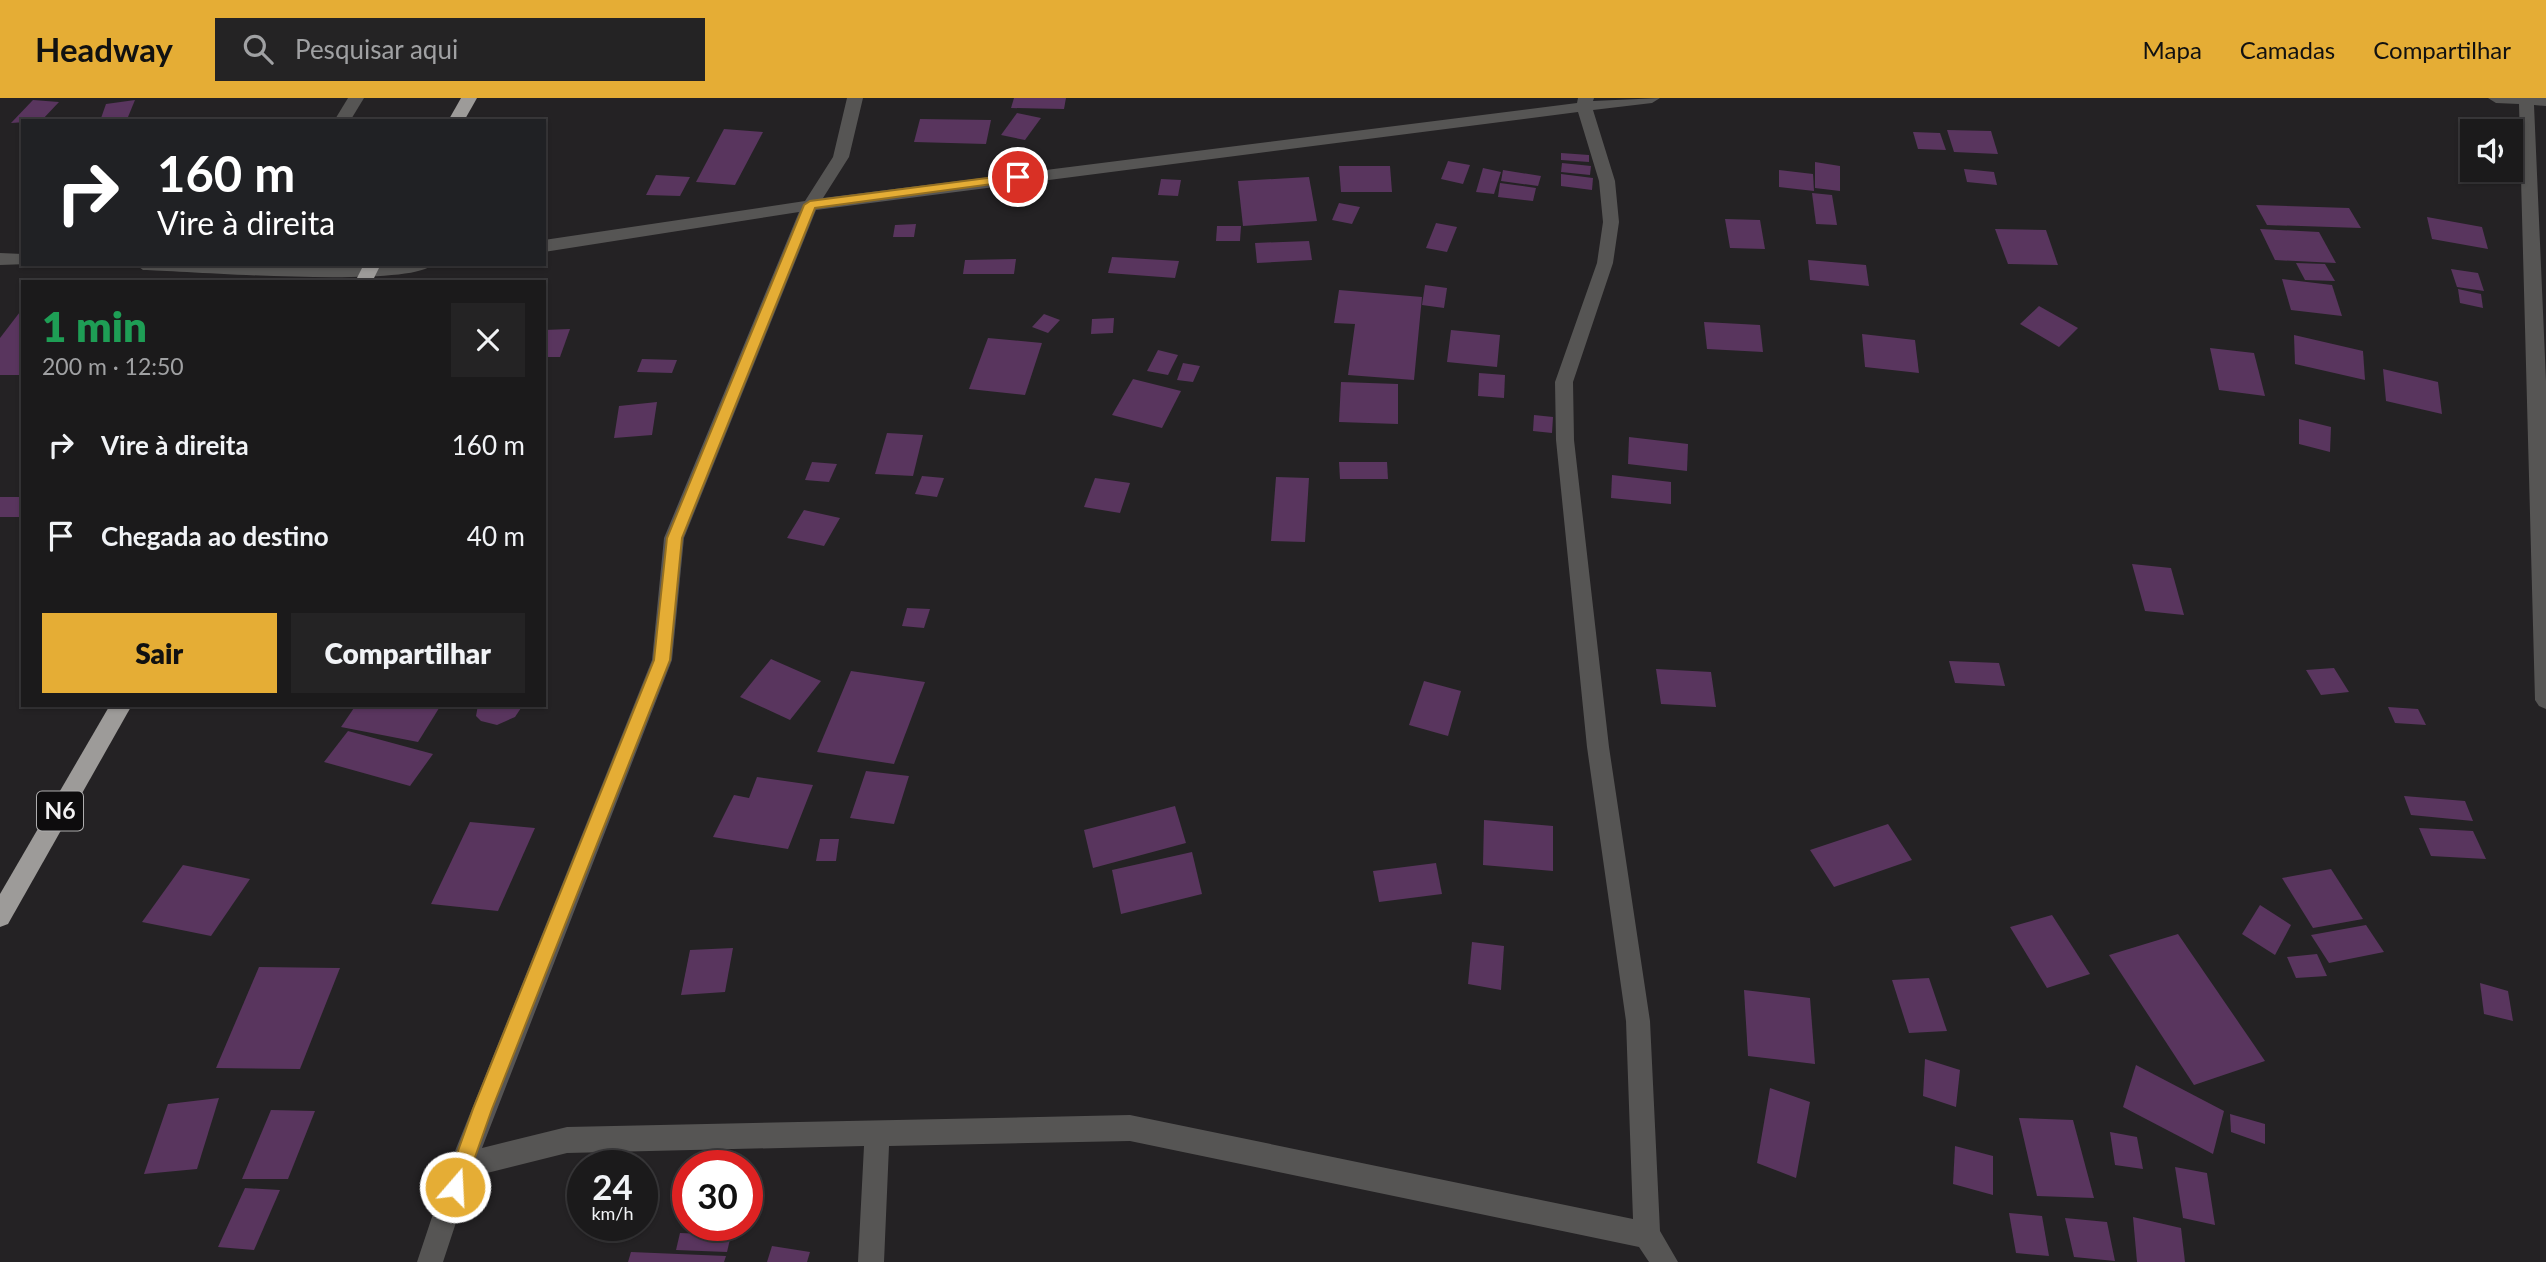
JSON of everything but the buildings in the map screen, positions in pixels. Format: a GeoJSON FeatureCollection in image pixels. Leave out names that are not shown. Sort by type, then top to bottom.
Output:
{"type":"FeatureCollection","features":[{"type":"Feature","properties":{"kind":"highway"},"geometry":{"type":"LineString","coordinates":[[457,119],[469,98]]}},
{"type":"Feature","properties":{"kind":"highway","name":"N6"},"geometry":{"type":"LineString","coordinates":[[1,912],[120,707]]}},
{"type":"Feature","properties":{"kind":"street"},"geometry":{"type":"LineString","coordinates":[[343,119],[356,98]]}},
{"type":"Feature","properties":{"kind":"street"},"geometry":{"type":"LineString","coordinates":[[430,1262],[462,1166],[662,660],[674,538],[810,205],[841,157],[855,98]]}},
{"type":"Feature","properties":{"kind":"street"},"geometry":{"type":"LineString","coordinates":[[546,246],[810,205],[1585,103],[1652,98]]}},
{"type":"Feature","properties":{"kind":"street"},"geometry":{"type":"LineString","coordinates":[[2496,98],[2546,101]]}},
{"type":"Feature","properties":{"kind":"street"},"geometry":{"type":"LineString","coordinates":[[2526,99],[2542,510],[2546,700]]}},
{"type":"Feature","properties":{"kind":"street"},"geometry":{"type":"LineString","coordinates":[[1585,103],[1607,181],[1611,222],[1605,263],[1564,382],[1565,440],[1598,747],[1638,1021],[1647,1235],[1665,1262]]}},
{"type":"Feature","properties":{"kind":"street"},"geometry":{"type":"LineString","coordinates":[[0,259],[21,260]]}},
{"type":"Feature","properties":{"kind":"street"},"geometry":{"type":"LineString","coordinates":[[226,266],[368,273],[412,266]]}},
{"type":"Feature","properties":{"kind":"street"},"geometry":{"type":"LineString","coordinates":[[462,1166],[567,1140],[1130,1128],[1647,1235]]}},
{"type":"Feature","properties":{"kind":"street"},"geometry":{"type":"LineString","coordinates":[[871,1262],[877,1134]]}},
{"type":"Feature","properties":{"kind":"route"},"geometry":{"type":"LineString","coordinates":[[455,1187],[482,1109],[662,660],[674,538],[810,205],[1018,177]]}}]}
